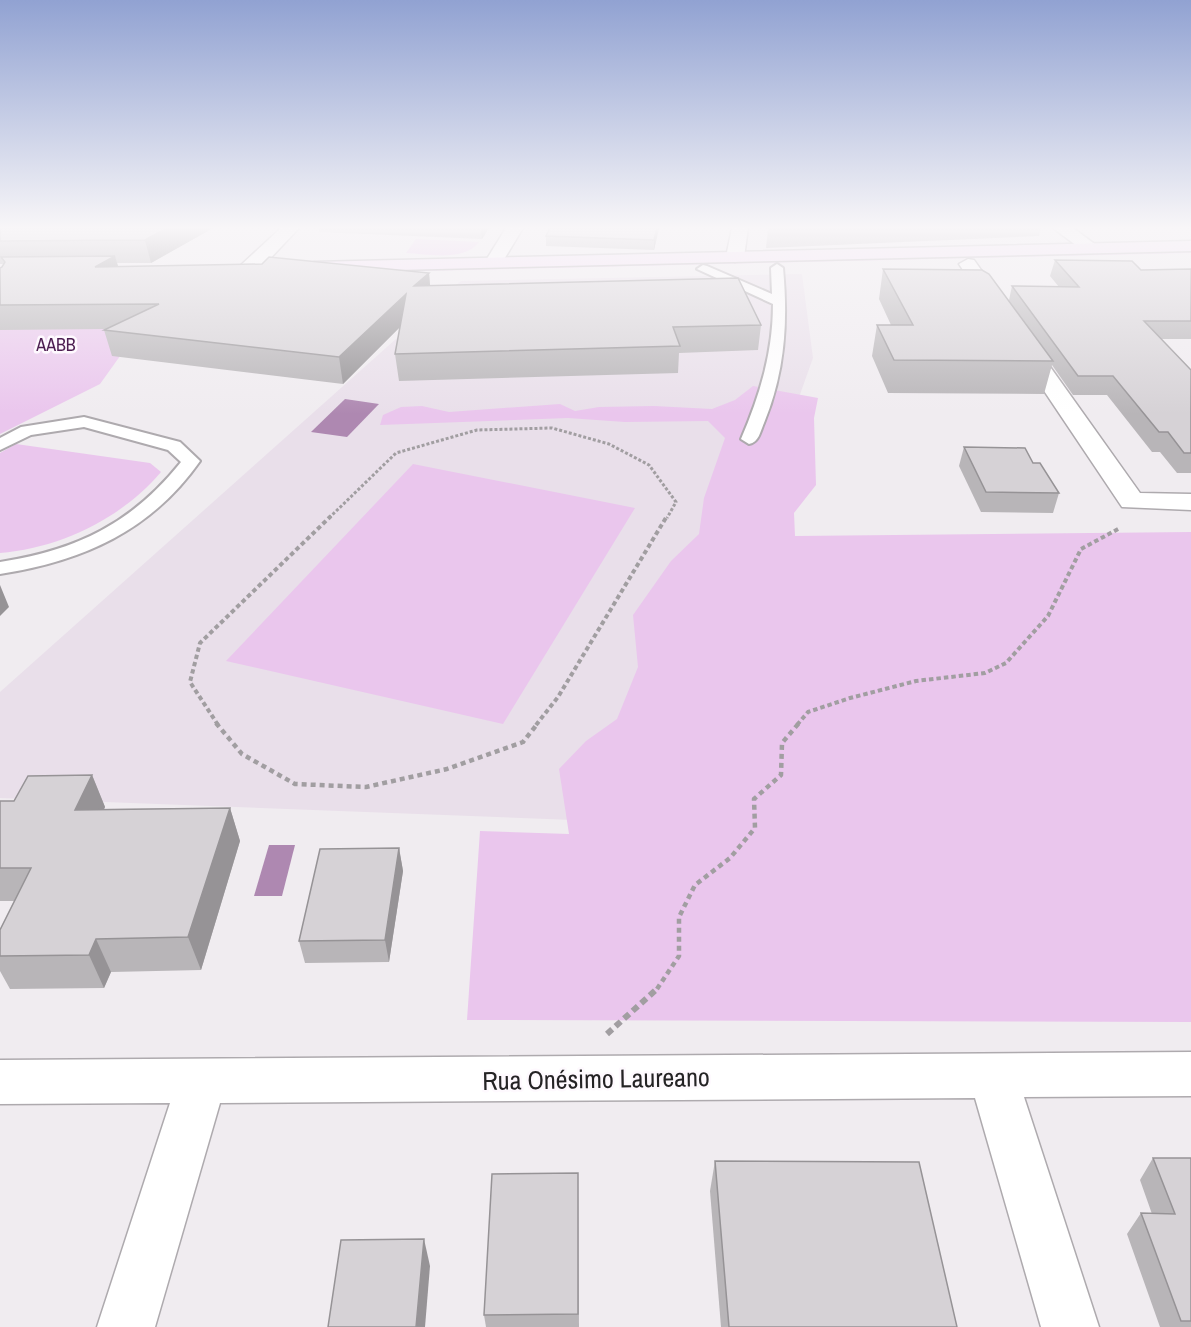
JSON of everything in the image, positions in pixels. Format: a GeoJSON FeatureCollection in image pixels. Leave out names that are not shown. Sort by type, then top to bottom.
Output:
{"type":"FeatureCollection","features":[{"type":"Feature","properties":{"kind":"street"},"geometry":{"type":"LineString","coordinates":[[986,290],[1132,501],[1191,502]]}},
{"type":"Feature","properties":{"kind":"street","name":"Rua Onésimo Laureano"},"geometry":{"type":"LineString","coordinates":[[0,1082],[1191,1074]]}},
{"type":"Feature","properties":{"kind":"street"},"geometry":{"type":"LineString","coordinates":[[993,1075],[1070,1327]]}},
{"type":"Feature","properties":{"kind":"street"},"geometry":{"type":"LineString","coordinates":[[126,1327],[202,1081]]}},
{"type":"Feature","properties":{"kind":"lane"},"geometry":{"type":"LineString","coordinates":[[752,290],[780,302]]}},
{"type":"Feature","properties":{"kind":"lane"},"geometry":{"type":"LineString","coordinates":[[748,439],[760,415],[778,355],[779,290]]}},
{"type":"Feature","properties":{"kind":"lane"},"geometry":{"type":"LineString","coordinates":[[0,445],[27,432],[84,422],[174,446],[191,461],[172,485],[139,516],[82,547],[0,568]]}},
{"type":"Feature","properties":{"kind":"path"},"geometry":{"type":"LineString","coordinates":[[552,428],[592,436],[624,452],[657,472],[676,502],[558,697],[523,742],[447,769],[366,787],[295,784],[243,754],[213,719],[190,682],[200,643],[396,453],[438,439],[477,430],[552,428]]}},
{"type":"Feature","properties":{"kind":"path"},"geometry":{"type":"LineString","coordinates":[[598,1040],[653,995],[679,956],[679,917],[695,885],[730,858],[755,828],[754,799],[781,775],[782,743],[808,712],[850,698],[916,681],[985,673],[1006,663],[1047,616],[1081,549],[1131,522],[1132,501]]}},
{"type":"Feature","properties":{"kind":"shaded area"},"geometry":{"type":"Polygon","coordinates":[[[451,290],[804,290],[813,358],[752,529],[573,820],[0,798],[0,692],[451,290]]]}},
{"type":"Feature","properties":{"kind":"shaded area"},"geometry":{"type":"Polygon","coordinates":[[[345,399],[379,404],[347,437],[311,432],[345,399]]]}},
{"type":"Feature","properties":{"kind":"shaded area"},"geometry":{"type":"Polygon","coordinates":[[[269,845],[295,845],[282,896],[254,896],[269,845]]]}},
{"type":"Feature","properties":{"kind":"green space","name":"AABB"},"geometry":{"type":"Polygon","coordinates":[[[167,290],[100,384],[0,434],[0,300],[167,290]]]}},
{"type":"Feature","properties":{"kind":"green space"},"geometry":{"type":"Polygon","coordinates":[[[753,386],[818,398],[814,418],[816,485],[794,513],[795,536],[1191,532],[1191,1022],[467,1020],[480,831],[569,834],[559,769],[586,741],[617,719],[638,667],[633,615],[671,561],[699,534],[704,498],[725,438],[708,421],[625,422],[568,418],[380,425],[383,415],[401,407],[422,406],[449,412],[560,404],[575,411],[599,407],[654,406],[712,409],[735,400],[753,386]]]}},
{"type":"Feature","properties":{"kind":"green space"},"geometry":{"type":"Polygon","coordinates":[[[16,444],[150,463],[161,472],[128,503],[89,528],[45,545],[0,553],[0,453],[16,444]]]}},
{"type":"Feature","properties":{"kind":"green space"},"geometry":{"type":"Polygon","coordinates":[[[413,464],[635,508],[503,724],[226,661],[413,464]]]}},
{"type":"Feature","properties":{"kind":"building"},"geometry":{"type":"Polygon","coordinates":[[[0,290],[744,290],[761,325],[673,327],[680,346],[395,354],[406,294],[339,357],[104,330],[159,304],[0,305],[0,290]]]}},
{"type":"Feature","properties":{"kind":"building"},"geometry":{"type":"Polygon","coordinates":[[[894,290],[1001,290],[1053,361],[894,360],[877,325],[913,325],[894,290]]]}},
{"type":"Feature","properties":{"kind":"building"},"geometry":{"type":"Polygon","coordinates":[[[1015,290],[1191,290],[1191,321],[1144,321],[1191,370],[1191,453],[1184,453],[1168,432],[1159,432],[1113,376],[1078,376],[1015,290]]]}},
{"type":"Feature","properties":{"kind":"building"},"geometry":{"type":"Polygon","coordinates":[[[964,447],[1025,448],[1033,463],[1040,463],[1059,493],[986,492],[964,447]]]}},
{"type":"Feature","properties":{"kind":"building"},"geometry":{"type":"Polygon","coordinates":[[[92,775],[75,810],[230,808],[188,937],[96,939],[89,955],[0,956],[0,930],[31,868],[0,868],[0,801],[14,801],[28,776],[92,775]]]}},
{"type":"Feature","properties":{"kind":"building"},"geometry":{"type":"Polygon","coordinates":[[[399,848],[385,940],[299,941],[320,849],[399,848]]]}},
{"type":"Feature","properties":{"kind":"building"},"geometry":{"type":"Polygon","coordinates":[[[1153,1158],[1191,1158],[1191,1321],[1181,1321],[1141,1213],[1175,1214],[1153,1158]]]}},
{"type":"Feature","properties":{"kind":"building"},"geometry":{"type":"Polygon","coordinates":[[[715,1161],[919,1162],[957,1327],[729,1327],[715,1161]]]}},
{"type":"Feature","properties":{"kind":"building"},"geometry":{"type":"Polygon","coordinates":[[[578,1173],[578,1314],[484,1315],[492,1174],[578,1173]]]}},
{"type":"Feature","properties":{"kind":"building"},"geometry":{"type":"Polygon","coordinates":[[[424,1239],[416,1327],[328,1327],[341,1240],[424,1239]]]}}]}
